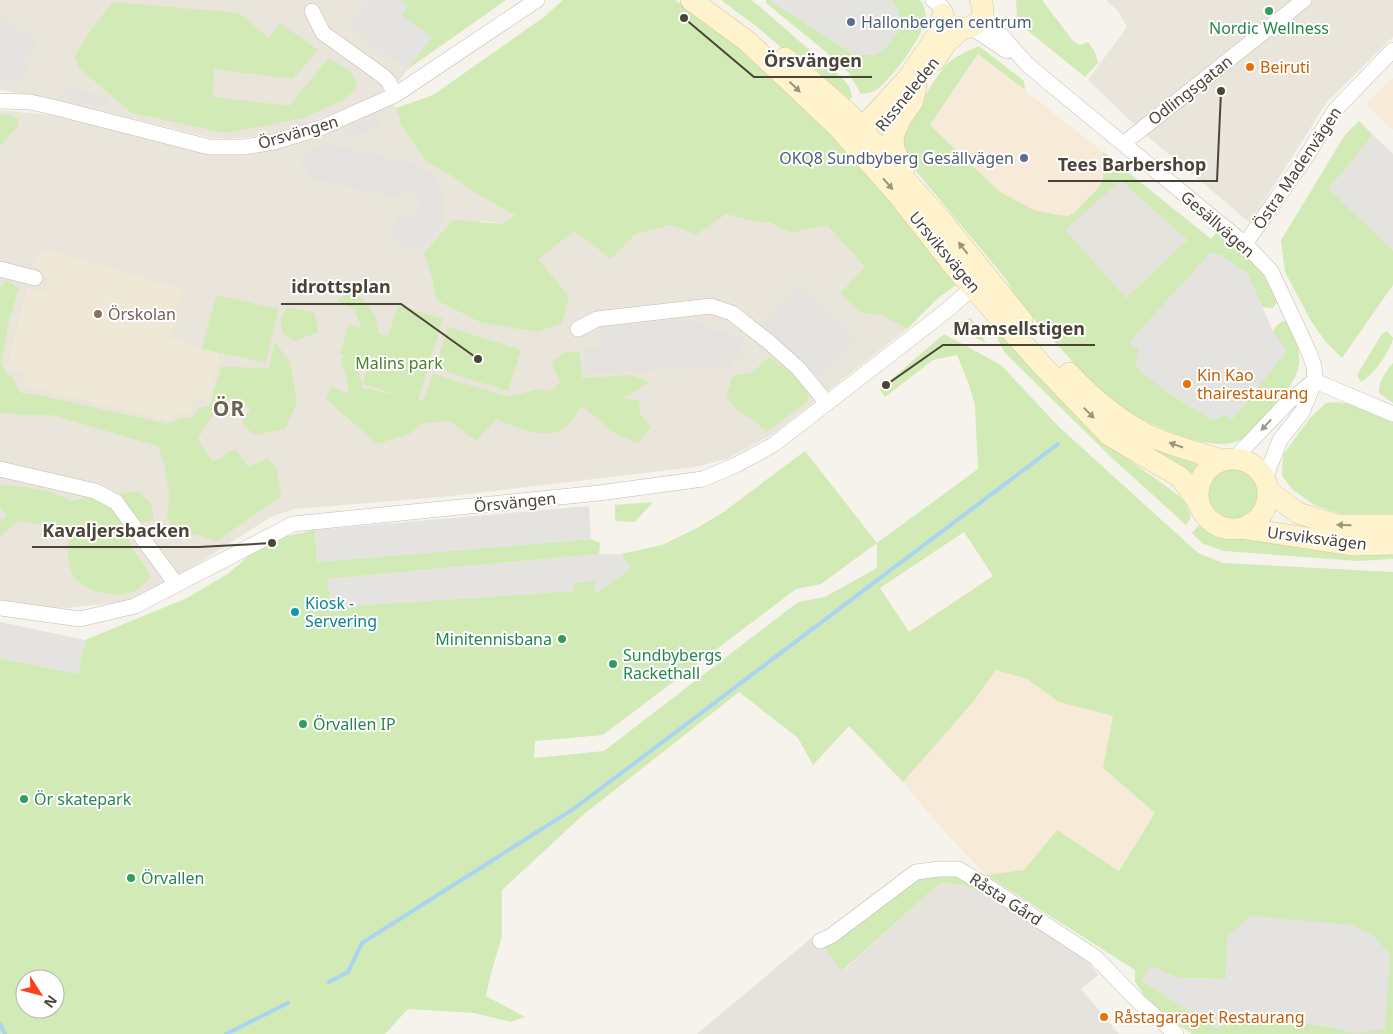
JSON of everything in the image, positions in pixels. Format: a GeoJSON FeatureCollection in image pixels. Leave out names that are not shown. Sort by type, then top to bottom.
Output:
{"type":"FeatureCollection","features":[{"type":"Feature","properties":{"kind":"street","name":"Örsvängen"},"geometry":{"type":"LineString","coordinates":[[0,101],[30,102],[208,147],[244,146],[274,142],[323,127],[395,95],[537,0]]}},
{"type":"Feature","properties":{"kind":"street","name":"Ursviksvägen"},"geometry":{"type":"LineString","coordinates":[[691,0],[747,41],[837,126],[863,138],[940,220],[979,282],[1041,364],[1109,435],[1180,477],[1199,503]]}},
{"type":"Feature","properties":{"kind":"street","name":"Ursviksvägen"},"geometry":{"type":"LineString","coordinates":[[712,0],[750,28],[848,113],[899,196],[979,282],[1009,306],[1080,385],[1120,418],[1150,436],[1228,459]]}},
{"type":"Feature","properties":{"kind":"street","name":"Odlingsgatan"},"geometry":{"type":"LineString","coordinates":[[1123,144],[1304,0]]}},
{"type":"Feature","properties":{"kind":"street"},"geometry":{"type":"LineString","coordinates":[[941,5],[949,24],[977,13]]}},
{"type":"Feature","properties":{"kind":"street","name":"Rissneleden"},"geometry":{"type":"LineString","coordinates":[[863,138],[938,34],[941,5]]}},
{"type":"Feature","properties":{"kind":"street"},"geometry":{"type":"LineString","coordinates":[[312,11],[323,33],[383,76],[389,82],[395,95]]}},
{"type":"Feature","properties":{"kind":"street","name":"Rissneleden"},"geometry":{"type":"LineString","coordinates":[[863,138],[916,86],[947,42],[977,13]]}},
{"type":"Feature","properties":{"kind":"street","name":"Gesällvägen"},"geometry":{"type":"LineString","coordinates":[[977,13],[1027,64],[1245,244],[1271,271],[1308,350],[1314,366],[1315,380]]}},
{"type":"Feature","properties":{"kind":"street","name":"Östra Madenvägen"},"geometry":{"type":"LineString","coordinates":[[1245,244],[1306,157],[1335,110],[1393,50]]}},
{"type":"Feature","properties":{"kind":"street"},"geometry":{"type":"LineString","coordinates":[[916,86],[913,101],[901,118],[893,136],[894,150],[902,167],[933,203],[940,220]]}},
{"type":"Feature","properties":{"kind":"street"},"geometry":{"type":"LineString","coordinates":[[0,269],[35,278]]}},
{"type":"Feature","properties":{"kind":"street","name":"Örsvängen"},"geometry":{"type":"LineString","coordinates":[[0,608],[80,619],[135,606],[293,524],[598,493],[703,479],[736,465],[774,445],[979,282]]}},
{"type":"Feature","properties":{"kind":"street"},"geometry":{"type":"LineString","coordinates":[[578,329],[597,319],[711,306],[732,313],[770,343],[798,369],[826,402]]}},
{"type":"Feature","properties":{"kind":"street"},"geometry":{"type":"LineString","coordinates":[[1315,380],[1393,414]]}},
{"type":"Feature","properties":{"kind":"street"},"geometry":{"type":"LineString","coordinates":[[1228,459],[1251,463],[1260,471],[1266,485],[1268,500],[1264,512],[1252,523],[1241,528],[1225,528],[1214,523],[1204,514],[1199,503],[1198,490],[1201,478],[1207,470],[1228,459],[1288,402],[1315,380]]}},
{"type":"Feature","properties":{"kind":"street"},"geometry":{"type":"LineString","coordinates":[[1266,485],[1280,440],[1302,412],[1315,380]]}},
{"type":"Feature","properties":{"kind":"street"},"geometry":{"type":"LineString","coordinates":[[0,469],[95,491],[116,502],[176,584]]}},
{"type":"Feature","properties":{"kind":"street","name":"Ursviksvägen"},"geometry":{"type":"LineString","coordinates":[[1266,485],[1298,512],[1336,525],[1393,525]]}},
{"type":"Feature","properties":{"kind":"street","name":"Ursviksvägen"},"geometry":{"type":"LineString","coordinates":[[1241,528],[1353,545],[1393,544]]}},
{"type":"Feature","properties":{"kind":"street","name":"Råsta Gård"},"geometry":{"type":"LineString","coordinates":[[820,941],[831,936],[916,872],[958,869],[1095,957],[1139,1002],[1176,1034]]}},
{"type":"Feature","properties":{"kind":"shaded area"},"geometry":{"type":"Polygon","coordinates":[[[0,0],[401,0],[402,15],[432,37],[399,81],[369,99],[306,124],[264,136],[226,139],[211,138],[53,99],[0,90],[0,0]]]}},
{"type":"Feature","properties":{"kind":"shaded area"},"geometry":{"type":"Polygon","coordinates":[[[369,0],[401,0],[408,6],[402,15],[432,37],[408,69],[349,26],[369,0]]]}},
{"type":"Feature","properties":{"kind":"shaded area","name":"Hallonbergen centrum"},"geometry":{"type":"Polygon","coordinates":[[[769,0],[891,0],[899,11],[898,32],[884,50],[872,55],[853,54],[769,0]]]}},
{"type":"Feature","properties":{"kind":"shaded area"},"geometry":{"type":"Polygon","coordinates":[[[1106,0],[1393,0],[1393,37],[1327,102],[1250,223],[1138,128],[1088,80],[1127,27],[1118,11],[1106,0]]]}},
{"type":"Feature","properties":{"kind":"shaded area"},"geometry":{"type":"Polygon","coordinates":[[[0,15],[38,42],[24,61],[29,66],[15,85],[0,74],[0,15]]]}},
{"type":"Feature","properties":{"kind":"shaded area"},"geometry":{"type":"Polygon","coordinates":[[[979,54],[1103,152],[1103,178],[1100,186],[1074,213],[1068,216],[1034,210],[1000,192],[930,125],[979,54]]]}},
{"type":"Feature","properties":{"kind":"shaded area"},"geometry":{"type":"Polygon","coordinates":[[[1393,78],[1393,130],[1366,104],[1393,78]]]}},
{"type":"Feature","properties":{"kind":"shaded area"},"geometry":{"type":"Polygon","coordinates":[[[66,87],[109,98],[106,108],[63,98],[66,87]]]}},
{"type":"Feature","properties":{"kind":"shaded area"},"geometry":{"type":"Polygon","coordinates":[[[393,103],[427,162],[449,174],[477,194],[515,215],[503,224],[480,221],[432,277],[436,300],[569,297],[539,259],[574,231],[611,259],[636,234],[671,225],[696,235],[725,213],[756,222],[770,222],[791,233],[827,225],[865,267],[840,293],[862,313],[881,315],[907,329],[773,434],[727,459],[695,467],[442,497],[294,509],[271,517],[158,589],[131,601],[48,610],[0,604],[0,110],[85,121],[219,152],[393,103]]]}},
{"type":"Feature","properties":{"kind":"shaded area"},"geometry":{"type":"Polygon","coordinates":[[[377,116],[381,125],[348,139],[344,130],[377,116]]]}},
{"type":"Feature","properties":{"kind":"shaded area"},"geometry":{"type":"Polygon","coordinates":[[[1373,135],[1393,154],[1393,250],[1328,189],[1373,135]]]}},
{"type":"Feature","properties":{"kind":"shaded area"},"geometry":{"type":"Polygon","coordinates":[[[330,144],[417,165],[435,178],[444,192],[444,220],[432,240],[411,250],[394,241],[390,235],[397,214],[414,215],[421,205],[413,191],[391,197],[308,177],[310,170],[301,165],[302,154],[330,144]]]}},
{"type":"Feature","properties":{"kind":"shaded area"},"geometry":{"type":"Polygon","coordinates":[[[1121,181],[1187,240],[1126,298],[1064,230],[1121,181]]]}},
{"type":"Feature","properties":{"kind":"shaded area","name":"Örskolan"},"geometry":{"type":"Polygon","coordinates":[[[44,249],[182,289],[170,337],[202,349],[218,351],[217,364],[208,401],[194,398],[190,415],[175,412],[172,421],[22,385],[25,372],[7,368],[27,288],[44,292],[49,277],[32,265],[44,249]]]}},
{"type":"Feature","properties":{"kind":"shaded area"},"geometry":{"type":"Polygon","coordinates":[[[1210,253],[1221,255],[1240,269],[1246,271],[1273,331],[1287,351],[1232,420],[1225,415],[1214,420],[1187,405],[1142,373],[1135,363],[1139,349],[1129,342],[1210,253]]]}},
{"type":"Feature","properties":{"kind":"shaded area"},"geometry":{"type":"Polygon","coordinates":[[[799,285],[857,338],[819,379],[762,326],[799,285]]]}},
{"type":"Feature","properties":{"kind":"shaded area"},"geometry":{"type":"Polygon","coordinates":[[[692,320],[693,324],[709,324],[710,332],[731,331],[732,340],[741,339],[742,356],[732,356],[732,366],[585,374],[584,348],[601,347],[600,326],[692,320]]]}},
{"type":"Feature","properties":{"kind":"shaded area"},"geometry":{"type":"Polygon","coordinates":[[[589,506],[591,539],[317,562],[315,530],[589,506]]]}},
{"type":"Feature","properties":{"kind":"shaded area"},"geometry":{"type":"Polygon","coordinates":[[[599,554],[621,554],[631,568],[596,593],[594,580],[575,583],[573,591],[331,607],[328,579],[599,554]]]}},
{"type":"Feature","properties":{"kind":"shaded area"},"geometry":{"type":"Polygon","coordinates":[[[0,622],[85,640],[78,674],[0,658],[0,622]]]}},
{"type":"Feature","properties":{"kind":"shaded area"},"geometry":{"type":"Polygon","coordinates":[[[995,670],[1027,679],[1059,702],[1114,716],[1103,768],[1155,813],[1119,871],[1057,831],[1024,870],[986,875],[941,828],[903,782],[973,702],[995,670]]]}},
{"type":"Feature","properties":{"kind":"shaded area"},"geometry":{"type":"Polygon","coordinates":[[[941,882],[963,885],[1004,904],[1089,963],[1098,975],[1081,989],[1119,1034],[697,1034],[816,934],[843,971],[941,882]]]}},
{"type":"Feature","properties":{"kind":"shaded area"},"geometry":{"type":"Polygon","coordinates":[[[1251,916],[1353,925],[1375,937],[1390,955],[1385,1029],[1356,1033],[1332,1027],[1248,1015],[1215,1028],[1141,980],[1151,967],[1180,978],[1226,979],[1228,936],[1251,916]]]}},
{"type":"Feature","properties":{"kind":"green space"},"geometry":{"type":"Polygon","coordinates":[[[401,0],[506,0],[408,69],[431,37],[401,15],[401,0]]]}},
{"type":"Feature","properties":{"kind":"green space"},"geometry":{"type":"Polygon","coordinates":[[[563,0],[675,0],[738,44],[812,111],[950,268],[956,285],[938,298],[907,329],[881,315],[862,313],[840,293],[865,267],[827,225],[791,233],[770,222],[756,222],[726,214],[696,235],[671,225],[636,234],[611,259],[574,231],[539,259],[569,297],[562,323],[537,332],[482,323],[436,300],[432,277],[424,253],[453,220],[503,224],[515,215],[477,194],[449,174],[427,162],[402,126],[396,108],[433,95],[544,17],[563,0]]]}},
{"type":"Feature","properties":{"kind":"green space"},"geometry":{"type":"Polygon","coordinates":[[[721,0],[751,0],[758,5],[844,80],[850,88],[852,97],[848,103],[757,27],[721,0]]]}},
{"type":"Feature","properties":{"kind":"green space"},"geometry":{"type":"Polygon","coordinates":[[[766,0],[769,0],[853,54],[872,55],[884,50],[898,32],[899,11],[891,0],[920,0],[925,10],[926,19],[917,39],[895,71],[879,88],[871,93],[861,94],[848,72],[766,3],[766,0]]]}},
{"type":"Feature","properties":{"kind":"green space"},"geometry":{"type":"Polygon","coordinates":[[[1016,0],[1042,0],[1073,41],[1080,45],[1088,42],[1095,52],[1098,63],[1085,77],[1027,30],[1017,17],[1016,0]]]}},
{"type":"Feature","properties":{"kind":"green space"},"geometry":{"type":"Polygon","coordinates":[[[112,2],[239,13],[269,38],[280,23],[318,50],[293,79],[214,69],[213,97],[289,106],[328,59],[351,72],[357,87],[343,100],[303,118],[227,133],[132,113],[79,68],[75,56],[112,2]]]}},
{"type":"Feature","properties":{"kind":"green space"},"geometry":{"type":"Polygon","coordinates":[[[979,46],[1024,81],[1025,90],[978,54],[930,125],[1000,192],[1034,210],[1068,216],[1074,213],[1100,186],[1103,178],[1103,152],[1211,239],[1219,230],[1261,270],[1277,302],[1273,308],[1262,307],[1246,271],[1240,269],[1221,255],[1130,342],[1139,349],[1142,373],[1187,405],[1214,420],[1282,346],[1273,331],[1283,321],[1288,322],[1294,335],[1299,355],[1297,372],[1287,390],[1270,411],[1243,438],[1224,444],[1207,443],[1188,438],[1130,413],[1103,394],[1022,305],[1006,279],[910,164],[904,137],[916,111],[948,63],[959,55],[979,46]],[[1121,181],[1065,230],[1126,298],[1187,240],[1121,181]]]}},
{"type":"Feature","properties":{"kind":"green space"},"geometry":{"type":"Polygon","coordinates":[[[0,114],[18,119],[18,126],[0,146],[0,114]]]}},
{"type":"Feature","properties":{"kind":"green space"},"geometry":{"type":"Polygon","coordinates":[[[1359,121],[1373,135],[1329,189],[1393,250],[1393,285],[1342,358],[1326,342],[1311,321],[1285,272],[1281,240],[1345,135],[1359,121]]]}},
{"type":"Feature","properties":{"kind":"green space"},"geometry":{"type":"Polygon","coordinates":[[[6,280],[19,288],[9,321],[1,361],[5,372],[12,377],[21,393],[43,396],[168,424],[181,418],[193,418],[199,408],[210,406],[221,367],[269,368],[275,342],[290,362],[297,402],[285,429],[254,435],[242,424],[250,408],[231,398],[212,417],[198,440],[213,462],[235,449],[248,467],[268,458],[277,469],[281,496],[217,541],[197,535],[175,533],[167,517],[169,496],[165,467],[158,446],[51,415],[19,415],[0,412],[0,288],[6,280]]]}},
{"type":"Feature","properties":{"kind":"green space","name":"Malins park"},"geometry":{"type":"Polygon","coordinates":[[[353,291],[367,304],[374,314],[378,333],[388,336],[398,305],[443,319],[418,400],[423,401],[433,374],[510,397],[538,389],[551,392],[560,382],[551,362],[566,352],[580,352],[582,378],[631,375],[650,382],[623,398],[639,401],[640,414],[651,427],[638,443],[617,435],[582,406],[567,425],[559,431],[551,433],[532,432],[496,419],[476,441],[450,421],[422,423],[409,434],[377,444],[326,399],[331,386],[349,394],[341,362],[344,355],[340,354],[349,324],[360,328],[361,325],[354,310],[337,300],[353,291]],[[363,361],[358,370],[363,388],[397,395],[363,384],[369,363],[363,361]]]}},
{"type":"Feature","properties":{"kind":"green space"},"geometry":{"type":"Polygon","coordinates":[[[216,295],[278,309],[266,363],[202,349],[216,295]]]}},
{"type":"Feature","properties":{"kind":"green space"},"geometry":{"type":"Polygon","coordinates":[[[287,307],[315,313],[318,332],[295,341],[282,332],[281,319],[287,307]]]}},
{"type":"Feature","properties":{"kind":"green space"},"geometry":{"type":"Polygon","coordinates":[[[971,318],[986,343],[952,325],[971,318]]]}},
{"type":"Feature","properties":{"kind":"green space"},"geometry":{"type":"Polygon","coordinates":[[[989,321],[1122,455],[1186,502],[1191,517],[1186,525],[1113,459],[1004,352],[989,321]]]}},
{"type":"Feature","properties":{"kind":"green space"},"geometry":{"type":"Polygon","coordinates":[[[448,327],[521,350],[508,391],[435,368],[448,327]]]}},
{"type":"Feature","properties":{"kind":"green space"},"geometry":{"type":"Polygon","coordinates":[[[1387,331],[1393,338],[1389,349],[1375,369],[1361,382],[1357,375],[1381,335],[1387,331]]]}},
{"type":"Feature","properties":{"kind":"green space"},"geometry":{"type":"Polygon","coordinates":[[[944,334],[1001,365],[1059,427],[1198,553],[1223,563],[1393,572],[1393,1034],[1192,1034],[1150,1004],[1135,982],[1135,970],[986,875],[1024,870],[1057,830],[1119,871],[1155,813],[1103,768],[1113,716],[1059,702],[1027,679],[996,670],[973,702],[903,782],[849,726],[813,765],[798,738],[739,692],[583,815],[502,890],[502,936],[486,996],[525,1017],[511,1022],[474,1013],[408,1009],[385,1034],[0,1034],[0,658],[78,674],[85,640],[187,598],[229,573],[249,556],[282,537],[315,530],[317,562],[591,539],[600,543],[599,554],[328,579],[331,607],[573,591],[574,583],[595,580],[596,593],[631,568],[621,554],[662,545],[697,528],[722,513],[805,451],[877,543],[978,469],[975,405],[957,355],[933,360],[885,397],[880,389],[944,334]],[[964,532],[880,588],[909,632],[993,576],[964,532]],[[877,543],[821,584],[796,589],[603,735],[535,741],[534,758],[604,751],[798,602],[825,597],[877,568],[877,543]],[[1228,936],[1226,979],[1180,978],[1151,967],[1215,1028],[1247,1015],[1332,1027],[1356,1033],[1228,936]]]}},
{"type":"Feature","properties":{"kind":"green space"},"geometry":{"type":"Polygon","coordinates":[[[769,357],[808,386],[808,401],[767,432],[752,419],[740,413],[726,397],[733,375],[752,373],[769,357]]]}},
{"type":"Feature","properties":{"kind":"green space"},"geometry":{"type":"Polygon","coordinates":[[[1393,363],[1393,403],[1379,393],[1379,389],[1385,373],[1393,363]]]}},
{"type":"Feature","properties":{"kind":"green space"},"geometry":{"type":"Polygon","coordinates":[[[1326,403],[1351,404],[1393,422],[1393,515],[1343,515],[1314,505],[1292,489],[1282,476],[1283,455],[1310,418],[1326,403]]]}},
{"type":"Feature","properties":{"kind":"green space"},"geometry":{"type":"Polygon","coordinates":[[[1153,442],[1201,459],[1194,474],[1150,449],[1153,442]]]}},
{"type":"Feature","properties":{"kind":"green space"},"geometry":{"type":"Polygon","coordinates":[[[1233,468],[1247,472],[1255,480],[1259,494],[1255,508],[1247,516],[1233,520],[1219,516],[1211,508],[1207,494],[1211,480],[1219,472],[1233,468]]]}},
{"type":"Feature","properties":{"kind":"green space"},"geometry":{"type":"Polygon","coordinates":[[[0,485],[37,489],[72,501],[91,496],[110,509],[122,493],[138,491],[151,504],[154,520],[144,522],[130,531],[130,545],[145,566],[150,577],[135,591],[121,594],[103,593],[86,587],[73,575],[69,559],[69,532],[19,520],[0,537],[0,521],[7,516],[0,506],[0,485]]]}},
{"type":"Feature","properties":{"kind":"green space"},"geometry":{"type":"Polygon","coordinates":[[[653,502],[635,522],[615,521],[615,505],[653,502]]]}},
{"type":"Feature","properties":{"kind":"green space"},"geometry":{"type":"Polygon","coordinates":[[[1199,525],[1212,535],[1224,538],[1234,537],[1393,551],[1393,559],[1358,561],[1224,551],[1203,544],[1192,533],[1199,525]]]}},
{"type":"Feature","properties":{"kind":"green space"},"geometry":{"type":"Polygon","coordinates":[[[958,873],[1004,904],[963,885],[941,882],[842,971],[824,947],[917,877],[958,873]]]}},
{"type":"Feature","properties":{"kind":"waterway"},"geometry":{"type":"LineString","coordinates":[[329,982],[348,972],[362,943],[575,808],[1058,444]]}},
{"type":"Feature","properties":{"kind":"waterway"},"geometry":{"type":"LineString","coordinates":[[226,1034],[288,1003]]}},
{"type":"Feature","properties":{"kind":"waterway"},"geometry":{"type":"LineString","coordinates":[[0,1024],[5,1034]]}},
{"type":"Feature","properties":{"kind":"place","name":"Nordic Wellness"},"geometry":{"type":"Point","coordinates":[1269,11]}},
{"type":"Feature","properties":{"kind":"place","name":"Örsvängen"},"geometry":{"type":"Point","coordinates":[684,18]}},
{"type":"Feature","properties":{"kind":"place","name":"Hallonbergen centrum"},"geometry":{"type":"Point","coordinates":[851,22]}},
{"type":"Feature","properties":{"kind":"place","name":"Beiruti"},"geometry":{"type":"Point","coordinates":[1250,67]}},
{"type":"Feature","properties":{"kind":"place","name":"Tees Barbershop"},"geometry":{"type":"Point","coordinates":[1221,91]}},
{"type":"Feature","properties":{"kind":"place","name":"OKQ8 Sundbyberg Gesällvägen"},"geometry":{"type":"Point","coordinates":[1024,158]}},
{"type":"Feature","properties":{"kind":"place","name":"Örskolan"},"geometry":{"type":"Point","coordinates":[98,314]}},
{"type":"Feature","properties":{"kind":"place","name":"idrottsplan"},"geometry":{"type":"Point","coordinates":[478,359]}},
{"type":"Feature","properties":{"kind":"place","name":"Kin Kao thairestaurang"},"geometry":{"type":"Point","coordinates":[1187,384]}},
{"type":"Feature","properties":{"kind":"place","name":"Mamsellstigen"},"geometry":{"type":"Point","coordinates":[886,385]}},
{"type":"Feature","properties":{"kind":"place","name":"Kavaljersbacken"},"geometry":{"type":"Point","coordinates":[272,543]}},
{"type":"Feature","properties":{"kind":"place","name":"Kiosk - Servering"},"geometry":{"type":"Point","coordinates":[295,612]}},
{"type":"Feature","properties":{"kind":"place","name":"Minitennisbana"},"geometry":{"type":"Point","coordinates":[562,639]}},
{"type":"Feature","properties":{"kind":"place","name":"Sundbybergs Rackethall"},"geometry":{"type":"Point","coordinates":[613,664]}},
{"type":"Feature","properties":{"kind":"place","name":"Örvallen IP"},"geometry":{"type":"Point","coordinates":[303,724]}},
{"type":"Feature","properties":{"kind":"place","name":"Ör skatepark"},"geometry":{"type":"Point","coordinates":[24,799]}},
{"type":"Feature","properties":{"kind":"place","name":"Örvallen"},"geometry":{"type":"Point","coordinates":[131,878]}},
{"type":"Feature","properties":{"kind":"place","name":"Råstagaraget Restaurang"},"geometry":{"type":"Point","coordinates":[1104,1017]}},
{"type":"Feature","properties":{"kind":"district","name":"ÖR"},"geometry":{"type":"Point","coordinates":[229,408]}}]}
